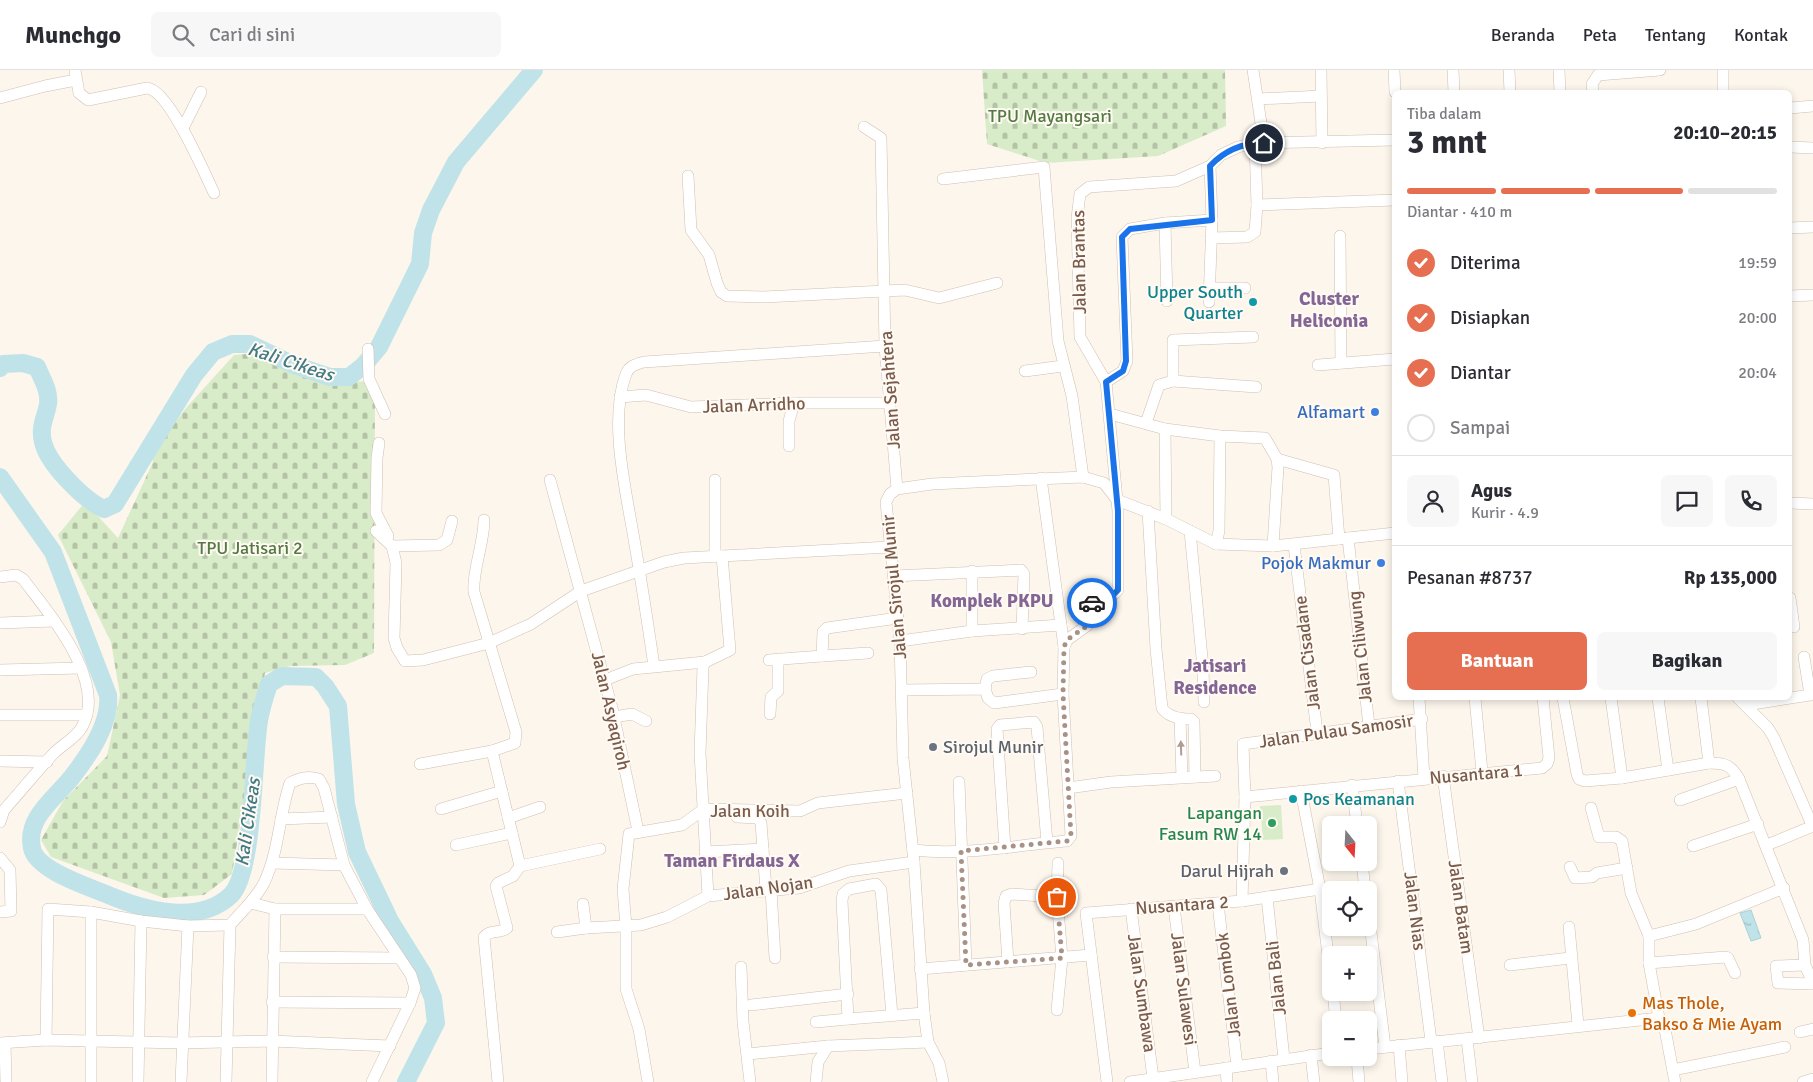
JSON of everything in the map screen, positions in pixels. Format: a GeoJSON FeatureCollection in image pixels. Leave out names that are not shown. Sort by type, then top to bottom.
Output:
{"type":"FeatureCollection","features":[{"type":"Feature","properties":{"kind":"street"},"geometry":{"type":"LineString","coordinates":[[1211,238],[1251,236],[1256,228],[1259,143],[1258,99],[1253,70]]}},
{"type":"Feature","properties":{"kind":"street"},"geometry":{"type":"LineString","coordinates":[[1321,70],[1322,143]]}},
{"type":"Feature","properties":{"kind":"street"},"geometry":{"type":"LineString","coordinates":[[1394,70],[1395,90]]}},
{"type":"Feature","properties":{"kind":"street"},"geometry":{"type":"LineString","coordinates":[[1453,70],[1454,90]]}},
{"type":"Feature","properties":{"kind":"street"},"geometry":{"type":"LineString","coordinates":[[1508,70],[1510,90]]}},
{"type":"Feature","properties":{"kind":"street"},"geometry":{"type":"LineString","coordinates":[[1558,70],[1560,90]]}},
{"type":"Feature","properties":{"kind":"street"},"geometry":{"type":"LineString","coordinates":[[1593,90],[1592,84],[1598,75],[1660,70]]}},
{"type":"Feature","properties":{"kind":"street"},"geometry":{"type":"LineString","coordinates":[[1722,70],[1723,90]]}},
{"type":"Feature","properties":{"kind":"street"},"geometry":{"type":"LineString","coordinates":[[0,98],[76,75],[79,93],[88,100],[153,88],[183,128],[214,193]]}},
{"type":"Feature","properties":{"kind":"street"},"geometry":{"type":"LineString","coordinates":[[183,128],[201,92]]}},
{"type":"Feature","properties":{"kind":"street"},"geometry":{"type":"LineString","coordinates":[[1258,99],[1321,96]]}},
{"type":"Feature","properties":{"kind":"street"},"geometry":{"type":"LineString","coordinates":[[1792,108],[1813,106]]}},
{"type":"Feature","properties":{"kind":"street","name":"Jalan Sejahtera"},"geometry":{"type":"LineString","coordinates":[[864,126],[881,138],[885,346],[898,489]]}},
{"type":"Feature","properties":{"kind":"street","name":"Jalan Brantas"},"geometry":{"type":"LineString","coordinates":[[1064,647],[1067,640],[1088,625],[1092,602],[1111,597],[1118,590],[1117,500],[1106,382],[1080,337],[1077,218],[1080,194],[1089,187],[1176,181],[1210,166],[1221,155],[1238,147],[1259,143],[1392,140]]}},
{"type":"Feature","properties":{"kind":"street"},"geometry":{"type":"LineString","coordinates":[[1792,147],[1811,146]]}},
{"type":"Feature","properties":{"kind":"street"},"geometry":{"type":"LineString","coordinates":[[1209,302],[1212,220],[1210,166]]}},
{"type":"Feature","properties":{"kind":"street"},"geometry":{"type":"LineString","coordinates":[[943,179],[1044,167],[1058,340],[1076,422],[1083,478]]}},
{"type":"Feature","properties":{"kind":"street"},"geometry":{"type":"LineString","coordinates":[[688,176],[692,230],[709,255],[721,292],[727,296],[764,297],[905,290],[939,298],[997,283]]}},
{"type":"Feature","properties":{"kind":"street"},"geometry":{"type":"LineString","coordinates":[[1257,205],[1392,200]]}},
{"type":"Feature","properties":{"kind":"street"},"geometry":{"type":"LineString","coordinates":[[1106,382],[1123,371],[1126,361],[1122,237],[1130,229],[1165,223],[1212,220]]}},
{"type":"Feature","properties":{"kind":"street"},"geometry":{"type":"LineString","coordinates":[[1165,223],[1167,301]]}},
{"type":"Feature","properties":{"kind":"street"},"geometry":{"type":"LineString","coordinates":[[1792,228],[1813,227]]}},
{"type":"Feature","properties":{"kind":"street"},"geometry":{"type":"LineString","coordinates":[[1340,236],[1341,363]]}},
{"type":"Feature","properties":{"kind":"street"},"geometry":{"type":"LineString","coordinates":[[1210,288],[1245,288]]}},
{"type":"Feature","properties":{"kind":"street"},"geometry":{"type":"LineString","coordinates":[[1792,296],[1813,295]]}},
{"type":"Feature","properties":{"kind":"street"},"geometry":{"type":"LineString","coordinates":[[1173,381],[1173,340],[1253,337]]}},
{"type":"Feature","properties":{"kind":"street"},"geometry":{"type":"LineString","coordinates":[[654,666],[626,493],[620,435],[620,397],[626,373],[633,366],[644,362],[885,346]]}},
{"type":"Feature","properties":{"kind":"street"},"geometry":{"type":"LineString","coordinates":[[368,349],[369,379],[385,414]]}},
{"type":"Feature","properties":{"kind":"street"},"geometry":{"type":"LineString","coordinates":[[1318,365],[1392,359]]}},
{"type":"Feature","properties":{"kind":"street"},"geometry":{"type":"LineString","coordinates":[[1025,371],[1063,366]]}},
{"type":"Feature","properties":{"kind":"street"},"geometry":{"type":"LineString","coordinates":[[1146,423],[1159,385],[1173,381],[1256,387]]}},
{"type":"Feature","properties":{"kind":"street","name":"Jalan Arridho"},"geometry":{"type":"LineString","coordinates":[[620,397],[646,395],[691,407],[794,403],[890,403]]}},
{"type":"Feature","properties":{"kind":"street"},"geometry":{"type":"LineString","coordinates":[[789,446],[789,421],[794,403]]}},
{"type":"Feature","properties":{"kind":"street"},"geometry":{"type":"LineString","coordinates":[[1110,414],[1165,429],[1220,436],[1262,437],[1267,440],[1277,458],[1274,546]]}},
{"type":"Feature","properties":{"kind":"street"},"geometry":{"type":"LineString","coordinates":[[1165,429],[1166,519]]}},
{"type":"Feature","properties":{"kind":"street"},"geometry":{"type":"LineString","coordinates":[[1216,544],[1219,531],[1220,436]]}},
{"type":"Feature","properties":{"kind":"street"},"geometry":{"type":"LineString","coordinates":[[380,443],[377,458],[376,513],[388,536],[396,563],[394,638],[397,648],[405,661],[423,660],[489,642],[532,624],[580,591],[677,559],[890,547]]}},
{"type":"Feature","properties":{"kind":"street","name":"Jalan Ciliwung"},"geometry":{"type":"LineString","coordinates":[[1277,458],[1334,475],[1368,726]]}},
{"type":"Feature","properties":{"kind":"street"},"geometry":{"type":"LineString","coordinates":[[913,850],[961,851],[1004,848],[1070,839],[1072,833],[1063,694],[1064,647],[1041,478]]}},
{"type":"Feature","properties":{"kind":"street","name":"Jalan Sirojul Munir"},"geometry":{"type":"LineString","coordinates":[[943,1082],[939,1063],[928,1042],[920,969],[914,862],[903,758],[900,641],[886,502],[890,494],[898,489],[932,484],[1041,478],[1083,478],[1104,483],[1117,500],[1166,519],[1216,544],[1274,546],[1392,533]]}},
{"type":"Feature","properties":{"kind":"street","name":"Jalan Asyaqiroh"},"geometry":{"type":"LineString","coordinates":[[550,480],[605,680],[638,832]]}},
{"type":"Feature","properties":{"kind":"street"},"geometry":{"type":"LineString","coordinates":[[605,680],[633,669],[705,662],[730,650],[718,556],[715,480]]}},
{"type":"Feature","properties":{"kind":"street"},"geometry":{"type":"LineString","coordinates":[[1792,503],[1813,504]]}},
{"type":"Feature","properties":{"kind":"street"},"geometry":{"type":"LineString","coordinates":[[1148,511],[1156,649],[1162,708],[1166,713],[1180,719],[1191,719],[1194,722],[1195,777]]}},
{"type":"Feature","properties":{"kind":"street"},"geometry":{"type":"LineString","coordinates":[[420,764],[492,750],[516,743],[516,732],[473,583],[483,544],[484,520]]}},
{"type":"Feature","properties":{"kind":"street"},"geometry":{"type":"LineString","coordinates":[[376,531],[390,544],[439,545],[448,540],[452,521]]}},
{"type":"Feature","properties":{"kind":"street"},"geometry":{"type":"LineString","coordinates":[[1190,531],[1203,668],[1204,702]]}},
{"type":"Feature","properties":{"kind":"street","name":"Jalan Cisadane"},"geometry":{"type":"LineString","coordinates":[[1294,544],[1317,732]]}},
{"type":"Feature","properties":{"kind":"street"},"geometry":{"type":"LineString","coordinates":[[894,576],[1021,570],[1024,574],[1022,629]]}},
{"type":"Feature","properties":{"kind":"street"},"geometry":{"type":"LineString","coordinates":[[972,571],[972,632]]}},
{"type":"Feature","properties":{"kind":"street"},"geometry":{"type":"LineString","coordinates":[[0,578],[16,575],[23,579],[54,621],[81,668],[87,695],[86,715],[76,735],[47,762],[2,810],[0,822]]}},
{"type":"Feature","properties":{"kind":"street"},"geometry":{"type":"LineString","coordinates":[[1792,612],[1794,627]]}},
{"type":"Feature","properties":{"kind":"street"},"geometry":{"type":"LineString","coordinates":[[822,656],[823,632],[827,628],[898,618]]}},
{"type":"Feature","properties":{"kind":"street"},"geometry":{"type":"LineString","coordinates":[[0,622],[54,621]]}},
{"type":"Feature","properties":{"kind":"street"},"geometry":{"type":"LineString","coordinates":[[900,641],[972,632],[1061,625]]}},
{"type":"Feature","properties":{"kind":"street"},"geometry":{"type":"LineString","coordinates":[[770,714],[771,697],[778,691],[774,659],[868,653]]}},
{"type":"Feature","properties":{"kind":"street"},"geometry":{"type":"LineString","coordinates":[[1792,696],[1810,694],[1804,657]]}},
{"type":"Feature","properties":{"kind":"street"},"geometry":{"type":"LineString","coordinates":[[705,662],[700,753],[708,896]]}},
{"type":"Feature","properties":{"kind":"street"},"geometry":{"type":"LineString","coordinates":[[0,670],[81,668]]}},
{"type":"Feature","properties":{"kind":"street"},"geometry":{"type":"LineString","coordinates":[[1031,672],[993,676],[987,679],[985,689],[988,698],[994,704],[1063,694]]}},
{"type":"Feature","properties":{"kind":"street"},"geometry":{"type":"LineString","coordinates":[[902,690],[985,689]]}},
{"type":"Feature","properties":{"kind":"street"},"geometry":{"type":"LineString","coordinates":[[1419,700],[1422,718],[1424,778]]}},
{"type":"Feature","properties":{"kind":"street"},"geometry":{"type":"LineString","coordinates":[[1475,700],[1482,772]]}},
{"type":"Feature","properties":{"kind":"street","name":"Nusantara 1"},"geometry":{"type":"LineString","coordinates":[[1245,797],[1398,780],[1542,768],[1547,764],[1549,758],[1543,700]]}},
{"type":"Feature","properties":{"kind":"street"},"geometry":{"type":"LineString","coordinates":[[1563,700],[1579,779],[1585,781],[1622,778],[1709,763],[1726,764],[1734,769],[1784,888],[1808,938],[1805,966],[1813,984],[1778,983],[1776,966],[1805,966]]}},
{"type":"Feature","properties":{"kind":"street"},"geometry":{"type":"LineString","coordinates":[[1611,700],[1622,778]]}},
{"type":"Feature","properties":{"kind":"street"},"geometry":{"type":"LineString","coordinates":[[1658,700],[1668,770]]}},
{"type":"Feature","properties":{"kind":"street"},"geometry":{"type":"LineString","coordinates":[[1701,700],[1709,763]]}},
{"type":"Feature","properties":{"kind":"street"},"geometry":{"type":"LineString","coordinates":[[1742,701],[1768,728],[1774,738],[1813,827],[1767,844]]}},
{"type":"Feature","properties":{"kind":"street"},"geometry":{"type":"LineString","coordinates":[[614,717],[632,714],[646,721]]}},
{"type":"Feature","properties":{"kind":"street"},"geometry":{"type":"LineString","coordinates":[[0,715],[86,715]]}},
{"type":"Feature","properties":{"kind":"street","name":"Jalan Pulau Samosir"},"geometry":{"type":"LineString","coordinates":[[1245,797],[1243,744],[1422,718]]}},
{"type":"Feature","properties":{"kind":"street"},"geometry":{"type":"LineString","coordinates":[[1180,719],[1182,777]]}},
{"type":"Feature","properties":{"kind":"street"},"geometry":{"type":"LineString","coordinates":[[1004,848],[996,729],[1000,725],[1036,724],[1046,842]]}},
{"type":"Feature","properties":{"kind":"street"},"geometry":{"type":"LineString","coordinates":[[492,750],[520,866]]}},
{"type":"Feature","properties":{"kind":"street"},"geometry":{"type":"LineString","coordinates":[[0,761],[47,762]]}},
{"type":"Feature","properties":{"kind":"street"},"geometry":{"type":"LineString","coordinates":[[1068,788],[1182,777],[1215,776]]}},
{"type":"Feature","properties":{"kind":"street","name":"Jalan Batam"},"geometry":{"type":"LineString","coordinates":[[1443,776],[1473,1038],[1472,1082]]}},
{"type":"Feature","properties":{"kind":"street"},"geometry":{"type":"LineString","coordinates":[[226,1082],[230,925],[251,903],[264,883],[272,863],[290,783],[300,778],[310,777],[319,779],[324,788],[344,865],[368,908],[411,975],[415,988],[410,1004],[372,1082]]}},
{"type":"Feature","properties":{"kind":"street"},"geometry":{"type":"LineString","coordinates":[[1680,800],[1739,779]]}},
{"type":"Feature","properties":{"kind":"street","name":"Jalan Nias"},"geometry":{"type":"LineString","coordinates":[[1398,780],[1434,1041],[1442,1082]]}},
{"type":"Feature","properties":{"kind":"street"},"geometry":{"type":"LineString","coordinates":[[959,782],[966,965]]}},
{"type":"Feature","properties":{"kind":"street"},"geometry":{"type":"LineString","coordinates":[[1352,785],[1356,816]]}},
{"type":"Feature","properties":{"kind":"street"},"geometry":{"type":"LineString","coordinates":[[441,809],[502,791]]}},
{"type":"Feature","properties":{"kind":"street"},"geometry":{"type":"LineString","coordinates":[[1302,791],[1320,889],[1327,946]]}},
{"type":"Feature","properties":{"kind":"street","name":"Jalan Koih"},"geometry":{"type":"LineString","coordinates":[[638,832],[682,825],[704,813],[800,811],[818,803],[907,793]]}},
{"type":"Feature","properties":{"kind":"street"},"geometry":{"type":"LineString","coordinates":[[1242,901],[1245,797]]}},
{"type":"Feature","properties":{"kind":"street"},"geometry":{"type":"LineString","coordinates":[[508,818],[540,806]]}},
{"type":"Feature","properties":{"kind":"street"},"geometry":{"type":"LineString","coordinates":[[1591,808],[1599,836],[1616,837],[1622,841],[1631,893],[1649,936],[1649,963],[1659,1018],[1664,1024],[1675,1082]]}},
{"type":"Feature","properties":{"kind":"street"},"geometry":{"type":"LineString","coordinates":[[704,813],[758,818],[762,823],[775,958]]}},
{"type":"Feature","properties":{"kind":"street"},"geometry":{"type":"LineString","coordinates":[[281,820],[332,817]]}},
{"type":"Feature","properties":{"kind":"street"},"geometry":{"type":"LineString","coordinates":[[1693,846],[1758,824]]}},
{"type":"Feature","properties":{"kind":"street"},"geometry":{"type":"LineString","coordinates":[[638,832],[629,834],[623,889],[626,927],[626,989],[639,1029],[648,1082]]}},
{"type":"Feature","properties":{"kind":"street"},"geometry":{"type":"LineString","coordinates":[[456,845],[512,833]]}},
{"type":"Feature","properties":{"kind":"street"},"geometry":{"type":"LineString","coordinates":[[0,847],[0,857],[10,870],[11,911],[0,912]]}},
{"type":"Feature","properties":{"kind":"street"},"geometry":{"type":"LineString","coordinates":[[498,1082],[484,937],[489,932],[503,931],[507,928],[496,886],[498,882],[510,879],[520,866],[600,849]]}},
{"type":"Feature","properties":{"kind":"street"},"geometry":{"type":"LineString","coordinates":[[705,852],[763,849]]}},
{"type":"Feature","properties":{"kind":"street","name":"Jalan Nojan"},"geometry":{"type":"LineString","coordinates":[[557,932],[586,928],[626,927],[666,916],[708,896],[799,888],[849,871],[914,862]]}},
{"type":"Feature","properties":{"kind":"street"},"geometry":{"type":"LineString","coordinates":[[272,863],[344,865]]}},
{"type":"Feature","properties":{"kind":"street"},"geometry":{"type":"LineString","coordinates":[[1057,1010],[1062,958],[1057,897],[1058,863]]}},
{"type":"Feature","properties":{"kind":"street"},"geometry":{"type":"LineString","coordinates":[[1570,867],[1575,878],[1592,877],[1597,872],[1627,868]]}},
{"type":"Feature","properties":{"kind":"street"},"geometry":{"type":"LineString","coordinates":[[848,1019],[843,894],[849,889],[876,884],[881,890],[892,1015]]}},
{"type":"Feature","properties":{"kind":"street"},"geometry":{"type":"LineString","coordinates":[[1649,936],[1711,919],[1784,888]]}},
{"type":"Feature","properties":{"kind":"street","name":"Nusantara 2"},"geometry":{"type":"LineString","coordinates":[[1090,955],[1086,913],[1218,904],[1320,889]]}},
{"type":"Feature","properties":{"kind":"street"},"geometry":{"type":"LineString","coordinates":[[1008,962],[1004,903],[1006,896],[1012,894],[1057,897]]}},
{"type":"Feature","properties":{"kind":"street","name":"Jalan Bali"},"geometry":{"type":"LineString","coordinates":[[1267,897],[1284,1059]]}},
{"type":"Feature","properties":{"kind":"street"},"geometry":{"type":"LineString","coordinates":[[251,903],[275,909],[368,908]]}},
{"type":"Feature","properties":{"kind":"street"},"geometry":{"type":"LineString","coordinates":[[583,904],[586,928]]}},
{"type":"Feature","properties":{"kind":"street","name":"Jalan Lombok"},"geometry":{"type":"LineString","coordinates":[[1218,904],[1237,1066]]}},
{"type":"Feature","properties":{"kind":"street","name":"Jalan Sulawesi"},"geometry":{"type":"LineString","coordinates":[[1174,907],[1188,1076]]}},
{"type":"Feature","properties":{"kind":"street"},"geometry":{"type":"LineString","coordinates":[[46,1040],[48,909],[91,912],[141,921],[188,926],[230,925]]}},
{"type":"Feature","properties":{"kind":"street"},"geometry":{"type":"LineString","coordinates":[[272,1082],[271,1040],[275,909]]}},
{"type":"Feature","properties":{"kind":"street","name":"Jalan Sumbawa"},"geometry":{"type":"LineString","coordinates":[[1131,909],[1147,1080]]}},
{"type":"Feature","properties":{"kind":"street"},"geometry":{"type":"LineString","coordinates":[[91,912],[91,1082]]}},
{"type":"Feature","properties":{"kind":"street"},"geometry":{"type":"LineString","coordinates":[[138,1082],[137,1043],[141,921]]}},
{"type":"Feature","properties":{"kind":"street"},"geometry":{"type":"LineString","coordinates":[[181,1082],[181,1044],[188,926]]}},
{"type":"Feature","properties":{"kind":"street"},"geometry":{"type":"LineString","coordinates":[[1569,927],[1570,958],[1578,1025]]}},
{"type":"Feature","properties":{"kind":"street"},"geometry":{"type":"LineString","coordinates":[[1371,936],[1385,1047]]}},
{"type":"Feature","properties":{"kind":"street"},"geometry":{"type":"LineString","coordinates":[[920,969],[1090,955],[1107,1082]]}},
{"type":"Feature","properties":{"kind":"street"},"geometry":{"type":"LineString","coordinates":[[1649,963],[1726,956],[1735,973]]}},
{"type":"Feature","properties":{"kind":"street"},"geometry":{"type":"LineString","coordinates":[[273,957],[399,958]]}},
{"type":"Feature","properties":{"kind":"street"},"geometry":{"type":"LineString","coordinates":[[1510,964],[1570,958]]}},
{"type":"Feature","properties":{"kind":"street"},"geometry":{"type":"LineString","coordinates":[[741,967],[750,1082]]}},
{"type":"Feature","properties":{"kind":"street"},"geometry":{"type":"LineString","coordinates":[[751,1005],[848,994]]}},
{"type":"Feature","properties":{"kind":"street"},"geometry":{"type":"LineString","coordinates":[[272,1002],[410,1004]]}},
{"type":"Feature","properties":{"kind":"street"},"geometry":{"type":"LineString","coordinates":[[816,1022],[924,1013]]}},
{"type":"Feature","properties":{"kind":"street"},"geometry":{"type":"LineString","coordinates":[[1377,1048],[1578,1025],[1659,1018]]}},
{"type":"Feature","properties":{"kind":"street"},"geometry":{"type":"LineString","coordinates":[[1800,1032],[1813,1029]]}},
{"type":"Feature","properties":{"kind":"street"},"geometry":{"type":"LineString","coordinates":[[6,1082],[3,1043],[46,1040],[181,1044],[271,1040],[390,1046]]}},
{"type":"Feature","properties":{"kind":"street"},"geometry":{"type":"LineString","coordinates":[[748,1054],[828,1046],[928,1042]]}},
{"type":"Feature","properties":{"kind":"street"},"geometry":{"type":"LineString","coordinates":[[1399,1045],[1402,1082]]}},
{"type":"Feature","properties":{"kind":"street"},"geometry":{"type":"LineString","coordinates":[[816,1082],[818,1062],[828,1046]]}},
{"type":"Feature","properties":{"kind":"street"},"geometry":{"type":"LineString","coordinates":[[1673,1070],[1785,1047]]}},
{"type":"Feature","properties":{"kind":"street"},"geometry":{"type":"LineString","coordinates":[[1130,1082],[1188,1076],[1237,1066],[1322,1054]]}},
{"type":"Feature","properties":{"kind":"street"},"geometry":{"type":"LineString","coordinates":[[1310,1055],[1314,1082]]}},
{"type":"Feature","properties":{"kind":"street"},"geometry":{"type":"LineString","coordinates":[[1271,1061],[1273,1082]]}},
{"type":"Feature","properties":{"kind":"street"},"geometry":{"type":"LineString","coordinates":[[1358,1066],[1359,1082]]}},
{"type":"Feature","properties":{"kind":"street"},"geometry":{"type":"LineString","coordinates":[[1226,1068],[1227,1082]]}},
{"type":"Feature","properties":{"kind":"street"},"geometry":{"type":"LineString","coordinates":[[1803,1082],[1813,1080]]}},
{"type":"Feature","properties":{"kind":"green space","name":"TPU Mayangsari"},"geometry":{"type":"Polygon","coordinates":[[[982,70],[1225,70],[1226,126],[1158,156],[1046,163],[987,144],[982,70]]]}},
{"type":"Feature","properties":{"kind":"green space","name":"TPU Jatisari 2"},"geometry":{"type":"Polygon","coordinates":[[[259,353],[324,383],[375,381],[374,653],[345,665],[290,666],[265,673],[232,874],[204,895],[164,898],[51,857],[41,840],[63,801],[107,756],[120,695],[111,642],[58,535],[85,502],[118,538],[153,462],[151,455],[186,408],[234,355],[259,353]]]}},
{"type":"Feature","properties":{"kind":"green space","name":"Lapangan Fasum RW 14"},"geometry":{"type":"Polygon","coordinates":[[[1281,805],[1283,839],[1263,840],[1260,806],[1281,805]]]}},
{"type":"Feature","properties":{"kind":"water"},"geometry":{"type":"Polygon","coordinates":[[[1751,910],[1761,938],[1751,941],[1740,913],[1751,910]]]}},
{"type":"Feature","properties":{"kind":"waterway","name":"Kali Cikeas"},"geometry":{"type":"LineString","coordinates":[[0,368],[3,364],[23,363],[37,367],[48,394],[48,404],[42,431],[46,451],[59,470],[77,490],[104,509],[115,504],[194,375],[213,352],[232,344],[250,344],[294,365],[330,377],[349,377],[363,366],[379,347],[420,264],[423,233],[431,210],[456,162],[534,70]]}},
{"type":"Feature","properties":{"kind":"waterway","name":"Kali Cikeas"},"geometry":{"type":"LineString","coordinates":[[0,477],[53,552],[108,695],[106,716],[99,736],[81,765],[38,816],[31,837],[32,848],[36,856],[52,870],[75,882],[153,910],[187,913],[218,905],[231,895],[239,883],[244,863],[251,812],[259,721],[269,684],[282,676],[316,677],[325,686],[338,706],[346,804],[357,852],[390,921],[423,974],[433,998],[436,1023],[406,1082]]}},
{"type":"Feature","properties":{"kind":"way so far"},"geometry":{"type":"LineString","coordinates":[[1057,897],[1062,958],[966,965],[961,851],[1004,848],[1067,841],[1070,839],[1072,833],[1063,694],[1064,647],[1067,640],[1088,625],[1092,603]]}},
{"type":"Feature","properties":{"kind":"place","name":"Upper South Quarter"},"geometry":{"type":"Point","coordinates":[1253,302]}},
{"type":"Feature","properties":{"kind":"place","name":"Alfamart"},"geometry":{"type":"Point","coordinates":[1375,412]}},
{"type":"Feature","properties":{"kind":"place","name":"Pojok Makmur"},"geometry":{"type":"Point","coordinates":[1381,563]}},
{"type":"Feature","properties":{"kind":"place","name":"Sirojul Munir"},"geometry":{"type":"Point","coordinates":[933,747]}},
{"type":"Feature","properties":{"kind":"place","name":"Pos Keamanan"},"geometry":{"type":"Point","coordinates":[1293,799]}},
{"type":"Feature","properties":{"kind":"place","name":"Lapangan Fasum RW 14"},"geometry":{"type":"Point","coordinates":[1272,823]}},
{"type":"Feature","properties":{"kind":"place","name":"Darul Hijrah"},"geometry":{"type":"Point","coordinates":[1284,871]}},
{"type":"Feature","properties":{"kind":"place","name":"Mas Thole, Bakso & Mie Ayam"},"geometry":{"type":"Point","coordinates":[1632,1013]}},
{"type":"Feature","properties":{"kind":"district","name":"Cluster Heliconia"},"geometry":{"type":"Point","coordinates":[1329,309]}},
{"type":"Feature","properties":{"kind":"district","name":"Komplek PKPU"},"geometry":{"type":"Point","coordinates":[992,600]}},
{"type":"Feature","properties":{"kind":"district","name":"Jatisari Residence"},"geometry":{"type":"Point","coordinates":[1215,676]}},
{"type":"Feature","properties":{"kind":"district","name":"Taman Firdaus X"},"geometry":{"type":"Point","coordinates":[732,860]}},
{"type":"Feature","properties":{"kind":"route"},"geometry":{"type":"LineString","coordinates":[[1092,603],[1111,597],[1118,590],[1118,511],[1106,382],[1123,371],[1126,361],[1122,237],[1130,229],[1165,223],[1212,220],[1210,166],[1221,155],[1238,147],[1264,143]]}}]}
